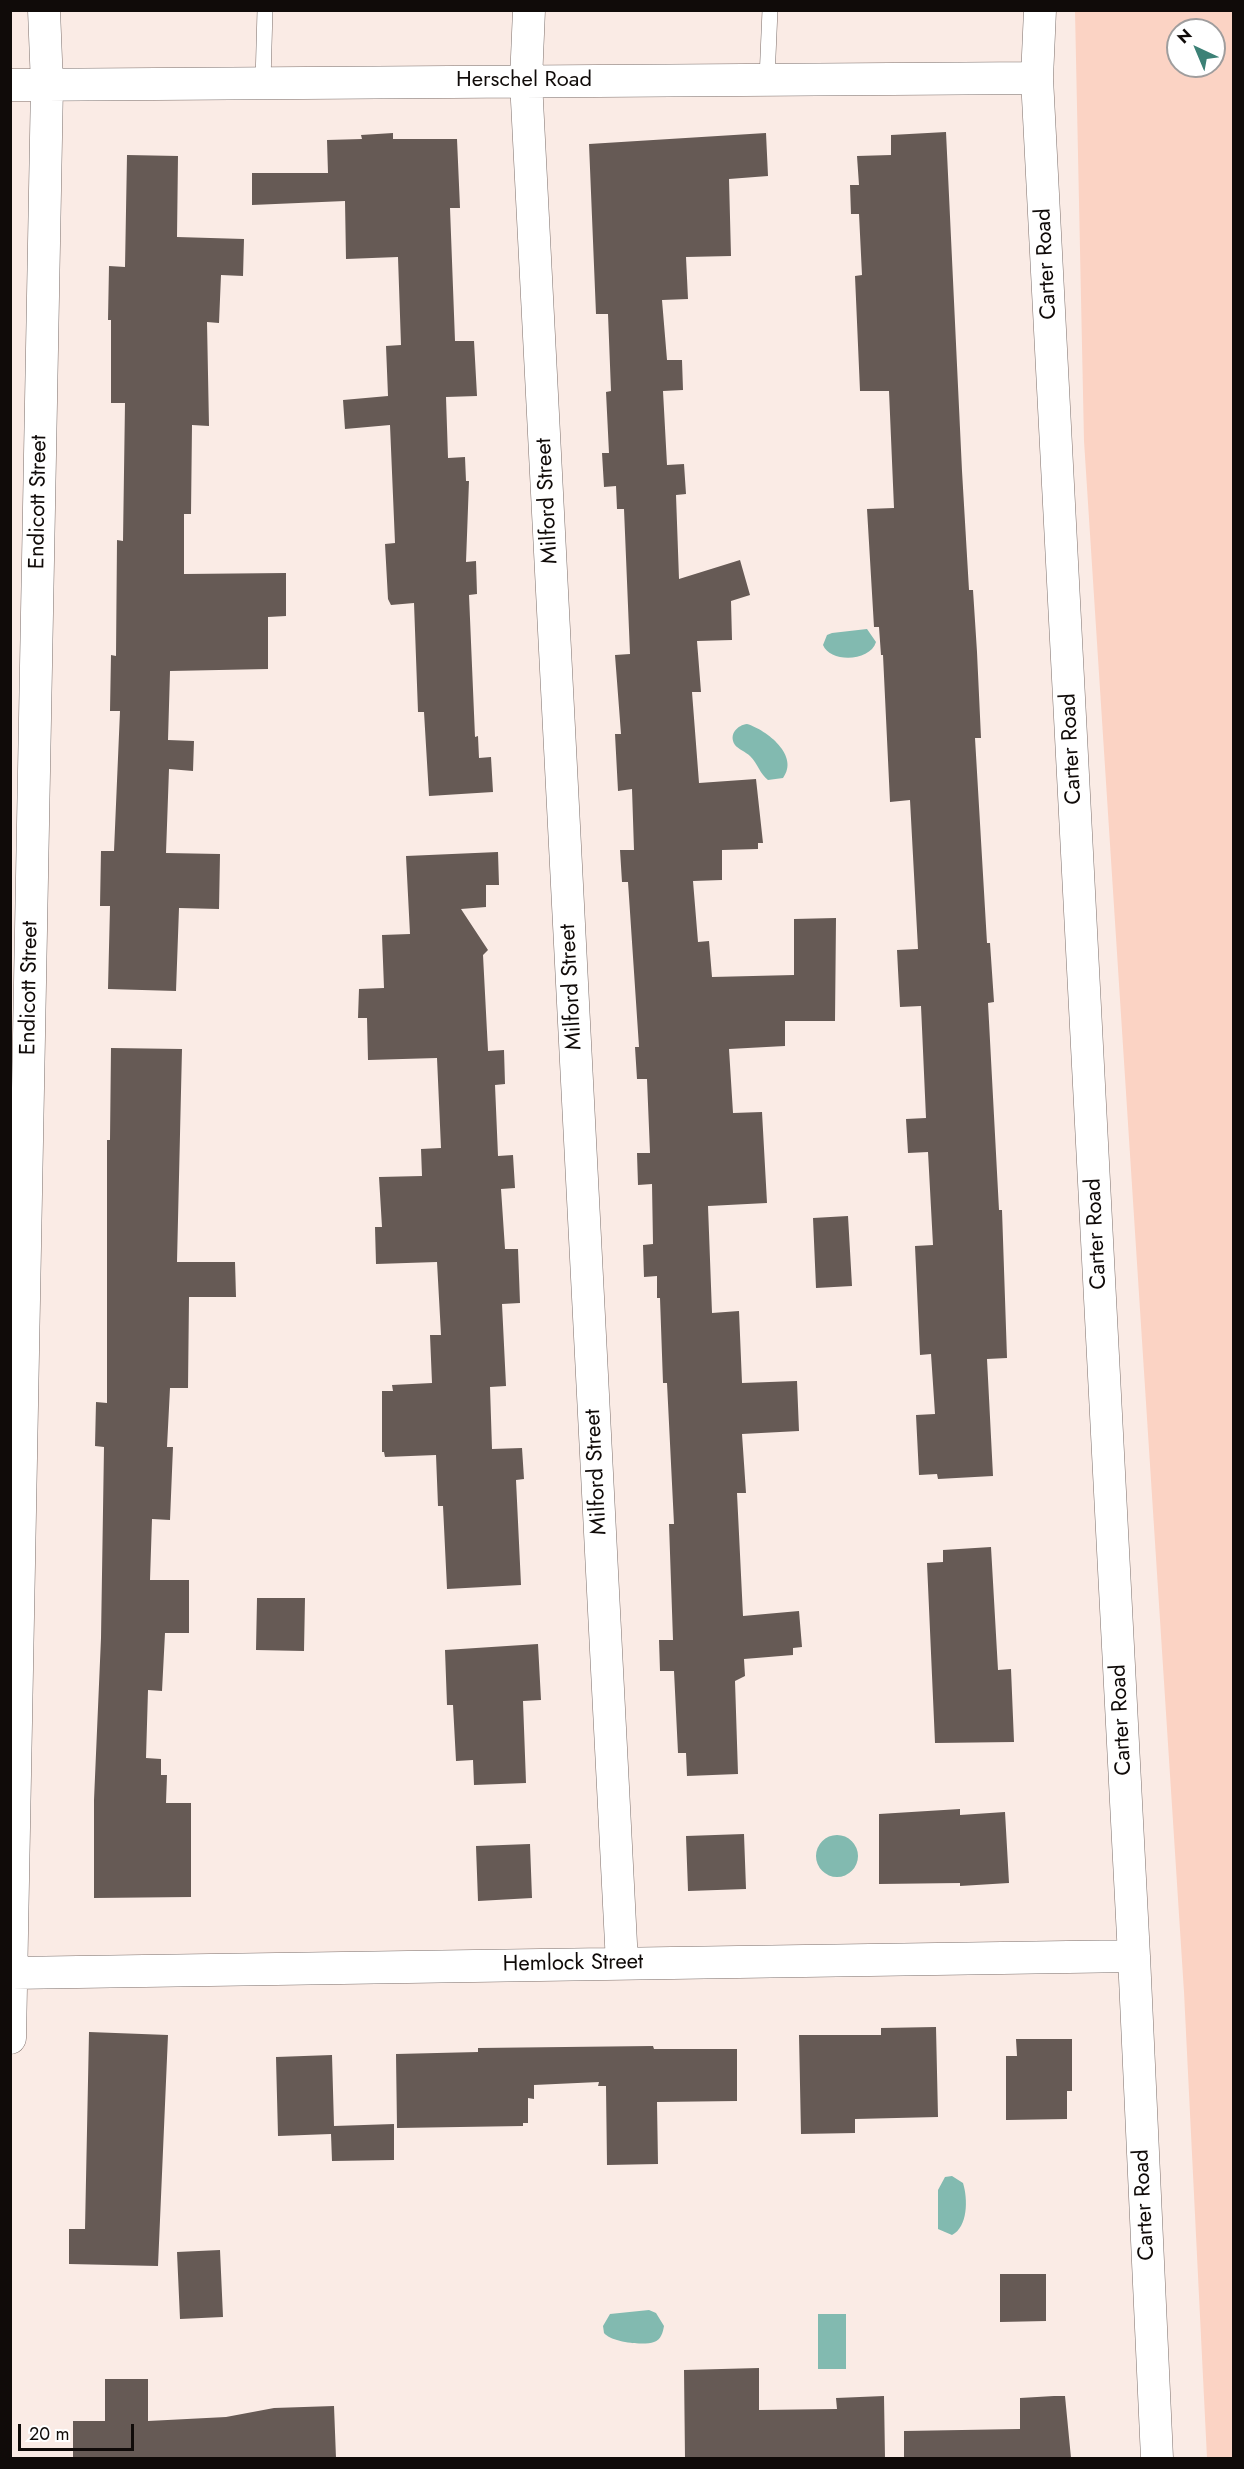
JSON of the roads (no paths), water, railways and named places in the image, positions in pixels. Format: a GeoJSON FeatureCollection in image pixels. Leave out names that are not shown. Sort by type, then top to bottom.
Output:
{"type":"FeatureCollection","features":[{"type":"Feature","properties":{"kind":"street","name":"Endicott Street"},"geometry":{"type":"LineString","coordinates":[[10,2038],[47,85],[44,10]]}},
{"type":"Feature","properties":{"kind":"street","name":"Milford Street"},"geometry":{"type":"LineString","coordinates":[[529,10],[526,81],[622,1963]]}},
{"type":"Feature","properties":{"kind":"street","name":"Carter Road"},"geometry":{"type":"LineString","coordinates":[[1040,10],[1037,78],[1134,1956],[1157,2458]]}},
{"type":"Feature","properties":{"kind":"street","name":"Herschel Road"},"geometry":{"type":"LineString","coordinates":[[10,85],[1037,78]]}},
{"type":"Feature","properties":{"kind":"street","name":"Hemlock Street"},"geometry":{"type":"LineString","coordinates":[[12,1973],[1134,1956]]}},
{"type":"Feature","properties":{"kind":"lane"},"geometry":{"type":"LineString","coordinates":[[263,82],[265,10]]}},
{"type":"Feature","properties":{"kind":"lane"},"geometry":{"type":"LineString","coordinates":[[767,79],[770,10]]}},
{"type":"Feature","properties":{"kind":"water"},"geometry":{"type":"Polygon","coordinates":[[[867,629],[876,642],[872,649],[858,656],[850,658],[833,655],[823,645],[827,635],[832,633],[867,629]]]}},
{"type":"Feature","properties":{"kind":"water"},"geometry":{"type":"Polygon","coordinates":[[[747,724],[763,732],[779,745],[787,761],[787,770],[783,778],[768,780],[750,756],[735,745],[733,734],[740,726],[747,724]]]}},
{"type":"Feature","properties":{"kind":"water"},"geometry":{"type":"Polygon","coordinates":[[[837,1835],[852,1841],[858,1856],[852,1871],[837,1877],[822,1871],[816,1856],[822,1841],[837,1835]]]}},
{"type":"Feature","properties":{"kind":"water"},"geometry":{"type":"Polygon","coordinates":[[[952,2176],[963,2183],[966,2204],[961,2226],[952,2235],[938,2229],[938,2190],[945,2177],[952,2176]]]}},
{"type":"Feature","properties":{"kind":"water"},"geometry":{"type":"Polygon","coordinates":[[[649,2310],[656,2313],[664,2326],[658,2340],[643,2344],[613,2339],[604,2333],[603,2326],[610,2314],[649,2310]]]}},
{"type":"Feature","properties":{"kind":"water"},"geometry":{"type":"Polygon","coordinates":[[[818,2314],[846,2314],[846,2369],[818,2369],[818,2314]]]}}]}
